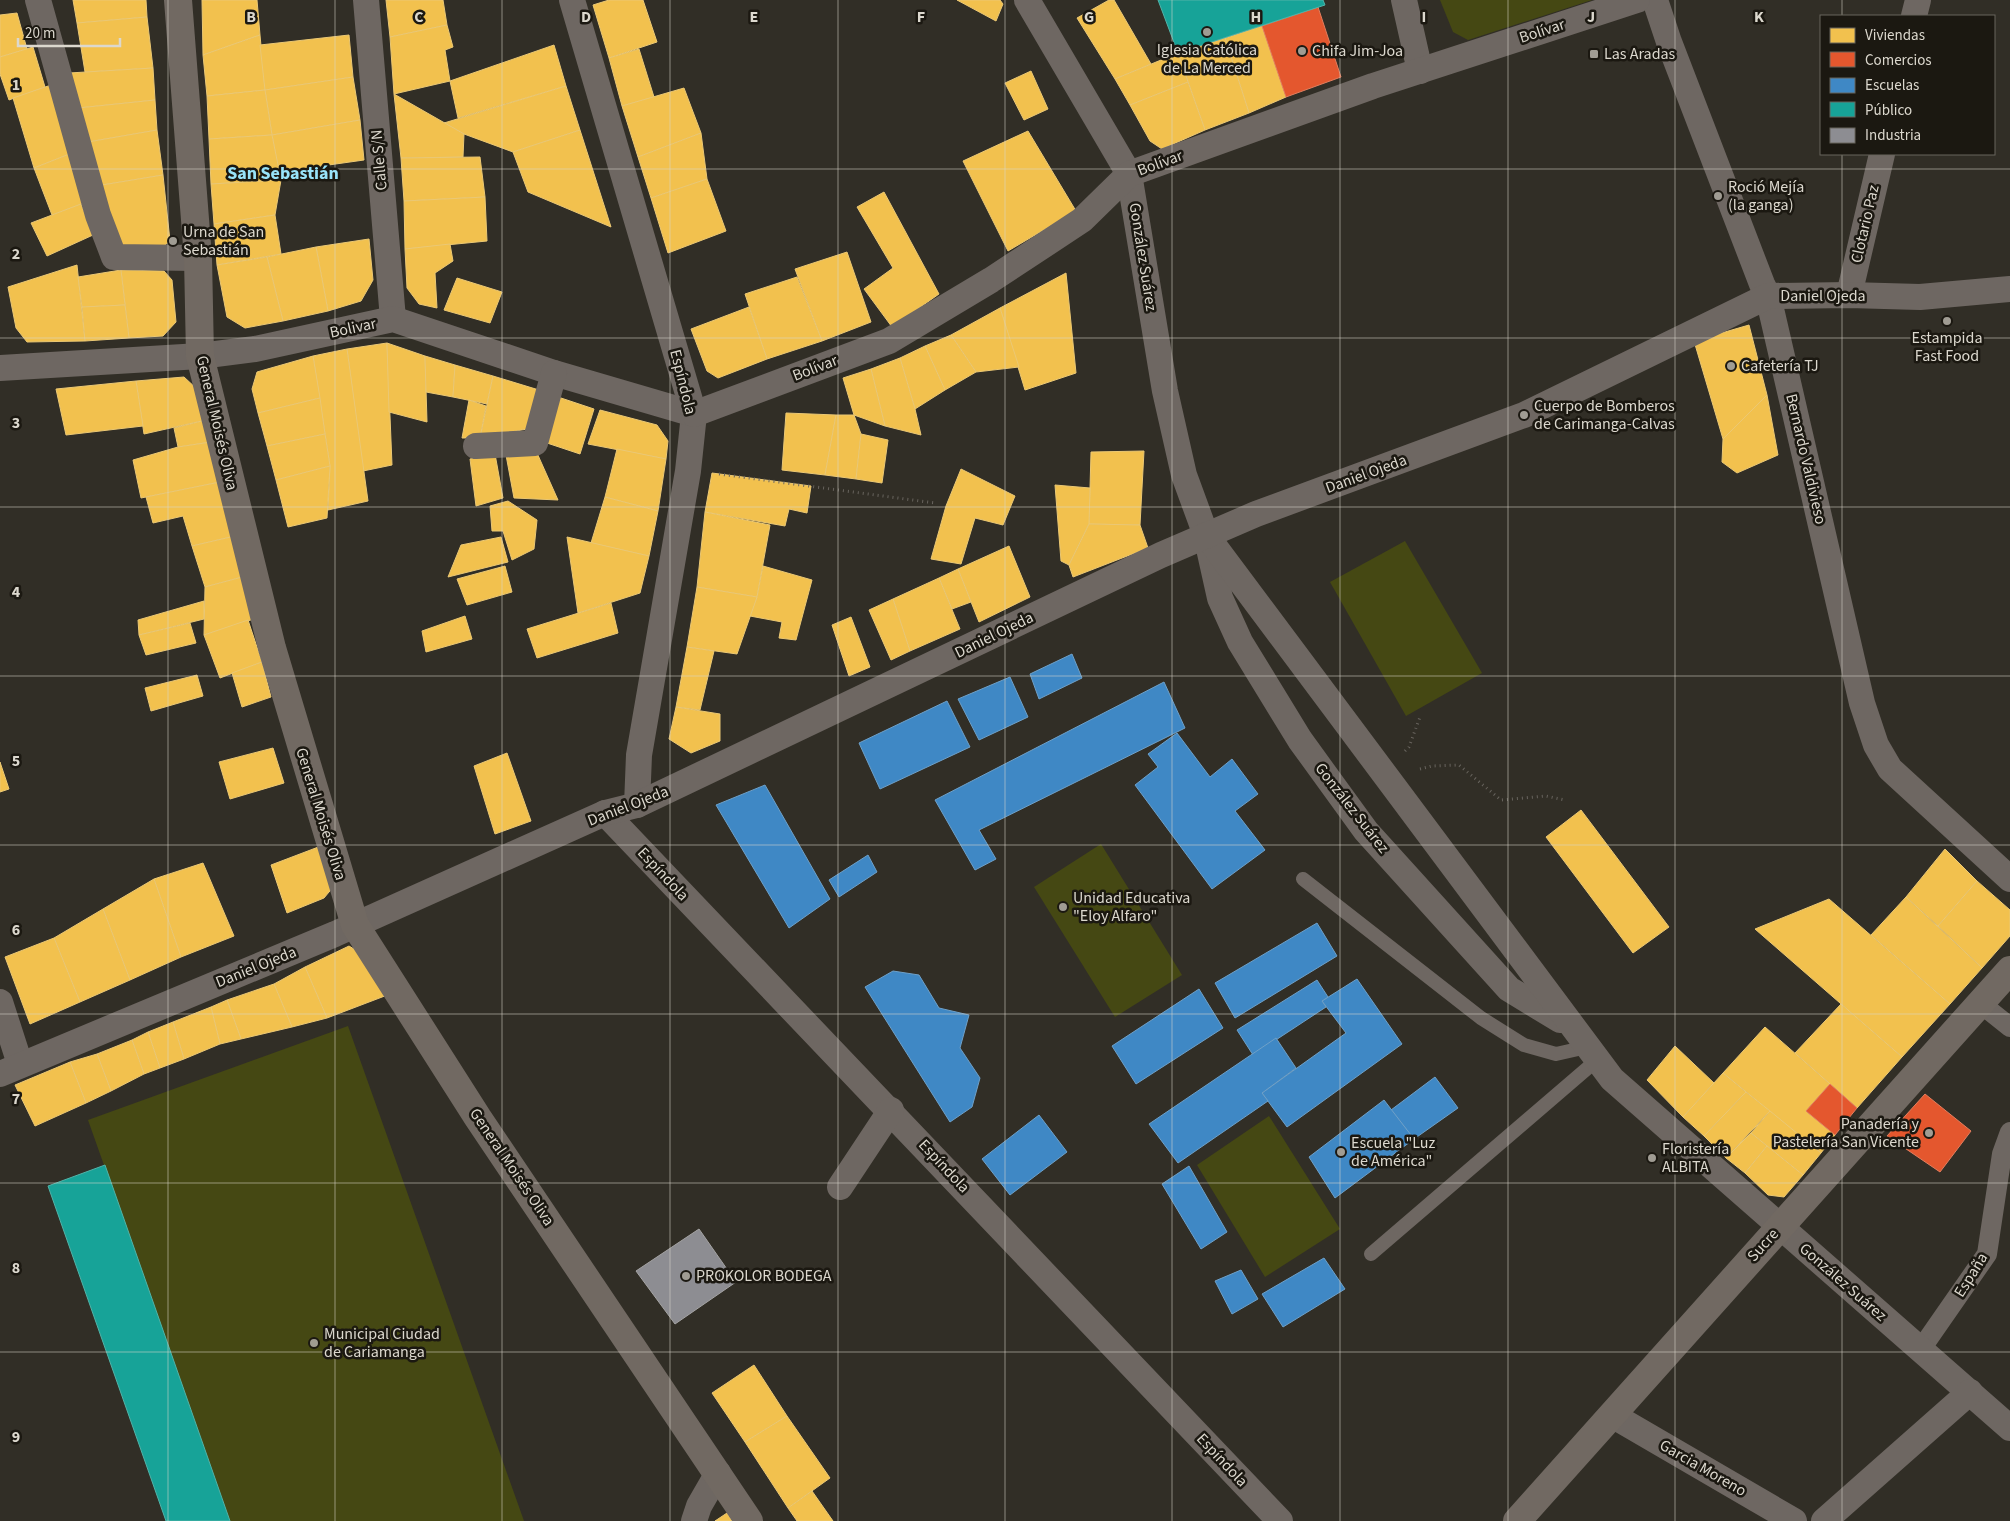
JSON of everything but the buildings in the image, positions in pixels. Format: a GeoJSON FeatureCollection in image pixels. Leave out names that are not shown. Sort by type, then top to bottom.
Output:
{"type":"FeatureCollection","features":[{"type":"Feature","properties":{"kind":"main road","name":"General Moisés Oliva"},"geometry":{"type":"LineString","coordinates":[[178,0],[198,258],[200,356],[272,648],[355,925],[478,1118],[749,1521]]}},
{"type":"Feature","properties":{"kind":"main road","name":"Sucre"},"geometry":{"type":"LineString","coordinates":[[1517,1521],[2010,970]]}},
{"type":"Feature","properties":{"kind":"street"},"geometry":{"type":"LineString","coordinates":[[38,0],[98,215],[114,257],[198,258]]}},
{"type":"Feature","properties":{"kind":"street","name":"Calle S/N"},"geometry":{"type":"LineString","coordinates":[[366,0],[393,320]]}},
{"type":"Feature","properties":{"kind":"street","name":"Espíndola"},"geometry":{"type":"LineString","coordinates":[[572,0],[694,414],[688,471],[639,755],[637,804]]}},
{"type":"Feature","properties":{"kind":"street","name":"González Suárez"},"geometry":{"type":"LineString","coordinates":[[1027,0],[1129,174],[1165,392],[1184,475],[1206,535],[1220,598],[1240,642],[1300,740],[1366,831],[1509,989],[1592,1053],[1780,1227],[2010,1428]]}},
{"type":"Feature","properties":{"kind":"street"},"geometry":{"type":"LineString","coordinates":[[1404,0],[1420,71]]}},
{"type":"Feature","properties":{"kind":"street","name":"Bolívar"},"geometry":{"type":"LineString","coordinates":[[694,414],[889,340],[991,280],[1082,220],[1129,174],[1373,86],[1637,0]]}},
{"type":"Feature","properties":{"kind":"street","name":"Bernardo Valdivieso"},"geometry":{"type":"LineString","coordinates":[[1655,0],[1668,42],[1768,296],[1862,704],[1876,745],[1890,769],[2010,879]]}},
{"type":"Feature","properties":{"kind":"street"},"geometry":{"type":"LineString","coordinates":[[1914,15],[1918,0]]}},
{"type":"Feature","properties":{"kind":"street","name":"Clotario Paz"},"geometry":{"type":"LineString","coordinates":[[1849,295],[1882,155]]}},
{"type":"Feature","properties":{"kind":"street","name":"Daniel Ojeda"},"geometry":{"type":"LineString","coordinates":[[10,1069],[355,925],[605,813],[637,804],[1206,535],[1524,415],[1768,296],[1849,295],[1920,297],[2010,289]]}},
{"type":"Feature","properties":{"kind":"street","name":"Bolivar"},"geometry":{"type":"LineString","coordinates":[[0,368],[200,356],[254,349],[393,320],[554,373],[694,414]]}},
{"type":"Feature","properties":{"kind":"street"},"geometry":{"type":"LineString","coordinates":[[476,446],[535,443],[554,373]]}},
{"type":"Feature","properties":{"kind":"street","name":"González Suárez"},"geometry":{"type":"LineString","coordinates":[[1206,535],[1592,1053]]}},
{"type":"Feature","properties":{"kind":"street","name":"Espíndola"},"geometry":{"type":"LineString","coordinates":[[605,813],[1280,1521]]}},
{"type":"Feature","properties":{"kind":"street"},"geometry":{"type":"LineString","coordinates":[[0,1002],[10,1069]]}},
{"type":"Feature","properties":{"kind":"street"},"geometry":{"type":"LineString","coordinates":[[1980,1002],[2010,1027]]}},
{"type":"Feature","properties":{"kind":"street"},"geometry":{"type":"LineString","coordinates":[[840,1187],[890,1110]]}},
{"type":"Feature","properties":{"kind":"street","name":"España"},"geometry":{"type":"LineString","coordinates":[[1921,1349],[1987,1254],[2002,1154],[2010,1132]]}},
{"type":"Feature","properties":{"kind":"street"},"geometry":{"type":"LineString","coordinates":[[1824,1521],[1970,1392]]}},
{"type":"Feature","properties":{"kind":"street","name":"Garcia Moreno"},"geometry":{"type":"LineString","coordinates":[[1612,1415],[1794,1521]]}},
{"type":"Feature","properties":{"kind":"street"},"geometry":{"type":"LineString","coordinates":[[694,1521],[718,1473]]}},
{"type":"Feature","properties":{"kind":"lane"},"geometry":{"type":"LineString","coordinates":[[1303,879],[1482,1018],[1524,1045],[1556,1054],[1592,1053]]}},
{"type":"Feature","properties":{"kind":"lane"},"geometry":{"type":"LineString","coordinates":[[1371,1254],[1592,1053]]}},
{"type":"Feature","properties":{"kind":"path"},"geometry":{"type":"LineString","coordinates":[[688,471],[935,503]]}},
{"type":"Feature","properties":{"kind":"path"},"geometry":{"type":"LineString","coordinates":[[1414,770],[1432,766],[1459,765],[1500,800],[1546,796],[1565,800]]}},
{"type":"Feature","properties":{"kind":"green space"},"geometry":{"type":"Polygon","coordinates":[[[1440,0],[1592,0],[1468,40],[1453,32],[1440,0]]]}},
{"type":"Feature","properties":{"kind":"green space"},"geometry":{"type":"Polygon","coordinates":[[[1405,541],[1482,673],[1406,716],[1330,582],[1405,541]]]}},
{"type":"Feature","properties":{"kind":"green space"},"geometry":{"type":"Polygon","coordinates":[[[1101,844],[1182,975],[1115,1017],[1034,887],[1101,844]]]}},
{"type":"Feature","properties":{"kind":"green space","name":"Municipal Ciudad de Cariamanga"},"geometry":{"type":"Polygon","coordinates":[[[348,1026],[524,1521],[230,1521],[88,1120],[348,1026]]]}},
{"type":"Feature","properties":{"kind":"green space"},"geometry":{"type":"Polygon","coordinates":[[[1269,1116],[1340,1229],[1265,1277],[1197,1165],[1269,1116]]]}},
{"type":"Feature","properties":{"kind":"place","name":"Iglesia Católica de La Merced"},"geometry":{"type":"Point","coordinates":[1207,32]}},
{"type":"Feature","properties":{"kind":"place","name":"Chifa Jim-Joa"},"geometry":{"type":"Point","coordinates":[1302,51]}},
{"type":"Feature","properties":{"kind":"place","name":"Las Aradas"},"geometry":{"type":"Point","coordinates":[1594,54]}},
{"type":"Feature","properties":{"kind":"place","name":"Roció Mejía (la ganga)"},"geometry":{"type":"Point","coordinates":[1718,196]}},
{"type":"Feature","properties":{"kind":"place","name":"Urna de San Sebastián"},"geometry":{"type":"Point","coordinates":[173,241]}},
{"type":"Feature","properties":{"kind":"place","name":"Estampida Fast Food"},"geometry":{"type":"Point","coordinates":[1947,321]}},
{"type":"Feature","properties":{"kind":"place","name":"Cafetería TJ"},"geometry":{"type":"Point","coordinates":[1731,366]}},
{"type":"Feature","properties":{"kind":"place","name":"Cuerpo de Bomberos de Carimanga-Calvas"},"geometry":{"type":"Point","coordinates":[1524,415]}},
{"type":"Feature","properties":{"kind":"place","name":"Unidad Educativa \"Eloy Alfaro\""},"geometry":{"type":"Point","coordinates":[1063,907]}},
{"type":"Feature","properties":{"kind":"place","name":"Panadería y Pastelería San Vicente"},"geometry":{"type":"Point","coordinates":[1929,1133]}},
{"type":"Feature","properties":{"kind":"place","name":"Escuela \"Luz de América\""},"geometry":{"type":"Point","coordinates":[1341,1152]}},
{"type":"Feature","properties":{"kind":"place","name":"Floristería ALBITA"},"geometry":{"type":"Point","coordinates":[1652,1158]}},
{"type":"Feature","properties":{"kind":"place","name":"PROKOLOR BODEGA"},"geometry":{"type":"Point","coordinates":[686,1276]}},
{"type":"Feature","properties":{"kind":"place","name":"Municipal Ciudad de Cariamanga"},"geometry":{"type":"Point","coordinates":[314,1343]}},
{"type":"Feature","properties":{"kind":"district","name":"San Sebastián"},"geometry":{"type":"Point","coordinates":[283,173]}}]}
